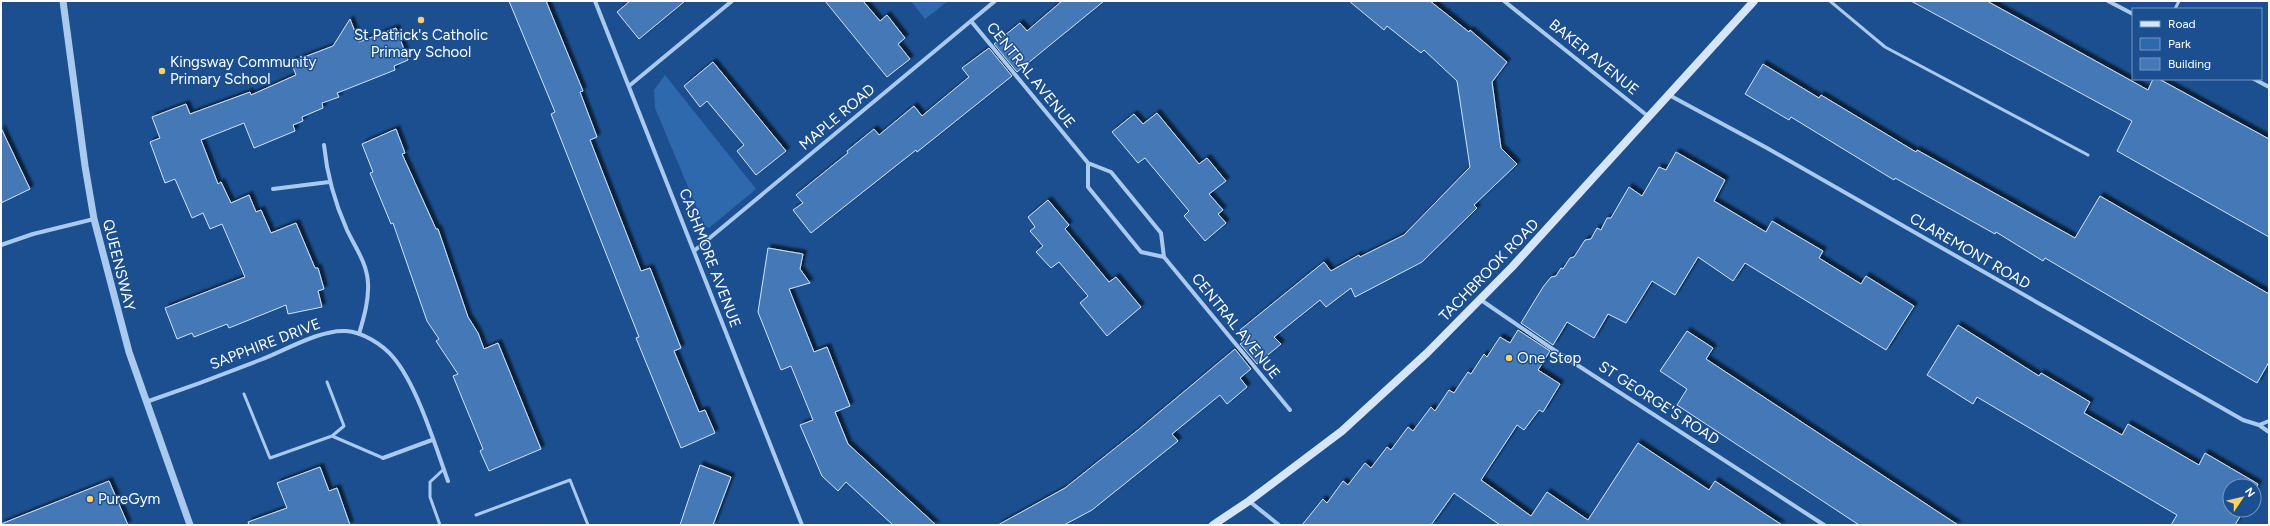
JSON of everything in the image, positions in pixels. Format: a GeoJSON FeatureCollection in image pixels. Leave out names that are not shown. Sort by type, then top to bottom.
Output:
{"type":"FeatureCollection","features":[{"type":"Feature","properties":{"kind":"main road","name":"TACHBROOK ROAD"},"geometry":{"type":"LineString","coordinates":[[1213,525],[1248,501],[1342,431],[1395,384],[1481,300],[1649,118],[1754,1]]}},
{"type":"Feature","properties":{"kind":"street","name":"QUEENSWAY"},"geometry":{"type":"LineString","coordinates":[[63,1],[85,166],[94,219],[116,307],[145,402],[190,525]]}},
{"type":"Feature","properties":{"kind":"street","name":"CASHMORE AVENUE"},"geometry":{"type":"LineString","coordinates":[[595,1],[802,525]]}},
{"type":"Feature","properties":{"kind":"street"},"geometry":{"type":"LineString","coordinates":[[629,86],[732,1]]}},
{"type":"Feature","properties":{"kind":"street","name":"MAPLE ROAD"},"geometry":{"type":"LineString","coordinates":[[694,251],[995,1]]}},
{"type":"Feature","properties":{"kind":"street","name":"BAKER AVENUE"},"geometry":{"type":"LineString","coordinates":[[1504,1],[1649,118]]}},
{"type":"Feature","properties":{"kind":"street"},"geometry":{"type":"LineString","coordinates":[[2108,1],[2132,13]]}},
{"type":"Feature","properties":{"kind":"street","name":"CENTRAL AVENUE"},"geometry":{"type":"LineString","coordinates":[[971,21],[1088,163],[1112,172],[1161,233],[1164,257],[1290,410]]}},
{"type":"Feature","properties":{"kind":"street"},"geometry":{"type":"LineString","coordinates":[[2256,80],[2269,87]]}},
{"type":"Feature","properties":{"kind":"street","name":"CLAREMONT ROAD"},"geometry":{"type":"LineString","coordinates":[[1669,95],[1767,148],[2243,420],[2259,425],[2269,432]]}},
{"type":"Feature","properties":{"kind":"street"},"geometry":{"type":"LineString","coordinates":[[324,145],[329,182],[344,222],[365,265],[368,282],[368,297],[359,334]]}},
{"type":"Feature","properties":{"kind":"street"},"geometry":{"type":"LineString","coordinates":[[1088,163],[1088,187],[1141,252],[1164,257]]}},
{"type":"Feature","properties":{"kind":"street"},"geometry":{"type":"LineString","coordinates":[[273,189],[329,182]]}},
{"type":"Feature","properties":{"kind":"street"},"geometry":{"type":"LineString","coordinates":[[1,245],[33,234],[94,219]]}},
{"type":"Feature","properties":{"kind":"street","name":"ST GEORGE'S ROAD"},"geometry":{"type":"LineString","coordinates":[[1481,300],[1554,350],[1824,525]]}},
{"type":"Feature","properties":{"kind":"street","name":"SAPPHIRE DRIVE"},"geometry":{"type":"LineString","coordinates":[[145,402],[260,360],[330,332],[345,331],[359,334],[376,342],[392,356],[406,376],[448,481]]}},
{"type":"Feature","properties":{"kind":"street"},"geometry":{"type":"LineString","coordinates":[[2259,425],[2269,420]]}},
{"type":"Feature","properties":{"kind":"street"},"geometry":{"type":"LineString","coordinates":[[383,458],[432,440]]}},
{"type":"Feature","properties":{"kind":"street"},"geometry":{"type":"LineString","coordinates":[[1248,501],[1279,525]]}},
{"type":"Feature","properties":{"kind":"lane"},"geometry":{"type":"LineString","coordinates":[[1830,1],[1885,47],[2088,156]]}},
{"type":"Feature","properties":{"kind":"lane"},"geometry":{"type":"LineString","coordinates":[[244,394],[270,458],[332,436],[344,426],[327,382]]}},
{"type":"Feature","properties":{"kind":"lane"},"geometry":{"type":"LineString","coordinates":[[332,436],[383,458]]}},
{"type":"Feature","properties":{"kind":"lane"},"geometry":{"type":"LineString","coordinates":[[440,525],[430,497],[430,482],[444,469]]}},
{"type":"Feature","properties":{"kind":"lane"},"geometry":{"type":"LineString","coordinates":[[476,515],[570,480],[588,525]]}},
{"type":"Feature","properties":{"kind":"green space"},"geometry":{"type":"Polygon","coordinates":[[[911,1],[948,1],[925,19],[911,1]]]}},
{"type":"Feature","properties":{"kind":"green space"},"geometry":{"type":"Polygon","coordinates":[[[665,75],[756,189],[709,228],[704,225],[655,108],[654,90],[665,75]]]}},
{"type":"Feature","properties":{"kind":"building"},"geometry":{"type":"Polygon","coordinates":[[[509,1],[546,1],[583,91],[580,92],[597,137],[590,140],[641,271],[650,268],[681,348],[674,351],[699,412],[705,410],[715,433],[681,448],[636,338],[639,337],[551,114],[555,112],[509,1]]]}},
{"type":"Feature","properties":{"kind":"building"},"geometry":{"type":"Polygon","coordinates":[[[630,1],[685,1],[639,39],[617,12],[630,1]]]}},
{"type":"Feature","properties":{"kind":"building"},"geometry":{"type":"Polygon","coordinates":[[[825,1],[863,1],[880,21],[887,15],[905,38],[898,44],[910,59],[887,77],[825,1]]]}},
{"type":"Feature","properties":{"kind":"building"},"geometry":{"type":"Polygon","coordinates":[[[1062,1],[1104,1],[1017,72],[994,44],[1020,23],[1027,31],[1062,1]]]}},
{"type":"Feature","properties":{"kind":"building"},"geometry":{"type":"Polygon","coordinates":[[[1349,1],[1430,1],[1469,32],[1470,30],[1507,62],[1492,82],[1501,148],[1517,164],[1474,205],[1477,208],[1422,262],[1355,297],[1351,288],[1326,307],[1320,300],[1274,337],[1281,344],[1257,364],[1240,344],[1247,339],[1240,330],[1324,262],[1331,271],[1359,255],[1360,257],[1404,235],[1470,167],[1457,81],[1424,50],[1421,53],[1387,26],[1384,30],[1349,1]]]}},
{"type":"Feature","properties":{"kind":"building"},"geometry":{"type":"Polygon","coordinates":[[[1911,1],[1987,1],[2148,90],[2153,80],[2161,80],[2269,139],[2269,237],[2117,151],[2132,121],[1911,1]]]}},
{"type":"Feature","properties":{"kind":"building"},"geometry":{"type":"Polygon","coordinates":[[[350,19],[359,42],[396,28],[408,60],[394,66],[395,70],[337,93],[339,97],[322,103],[323,108],[302,117],[303,121],[293,125],[295,131],[254,148],[244,123],[201,140],[218,184],[221,182],[231,203],[249,195],[256,212],[261,210],[271,233],[296,223],[315,268],[318,268],[324,289],[318,291],[322,307],[288,314],[286,305],[229,328],[227,324],[194,337],[192,333],[177,339],[165,308],[245,277],[222,224],[210,229],[203,213],[192,218],[175,179],[165,183],[150,142],[160,138],[152,117],[186,104],[190,114],[250,92],[251,95],[296,75],[291,62],[333,46],[350,19]]]}},
{"type":"Feature","properties":{"kind":"building"},"geometry":{"type":"Polygon","coordinates":[[[989,48],[1012,76],[917,152],[916,150],[811,233],[793,210],[803,203],[796,195],[848,153],[847,151],[874,129],[879,135],[914,106],[922,116],[969,77],[962,68],[989,48]]]}},
{"type":"Feature","properties":{"kind":"building"},"geometry":{"type":"Polygon","coordinates":[[[713,62],[786,151],[756,175],[737,151],[744,145],[707,101],[700,107],[684,86],[713,62]]]}},
{"type":"Feature","properties":{"kind":"building"},"geometry":{"type":"Polygon","coordinates":[[[1763,64],[1819,98],[1821,95],[1916,152],[1917,150],[2075,238],[2100,196],[2269,294],[2269,362],[2257,383],[2045,258],[2043,261],[1996,232],[1995,234],[1895,178],[1894,180],[1791,117],[1789,120],[1745,94],[1763,64]]]}},
{"type":"Feature","properties":{"kind":"building"},"geometry":{"type":"Polygon","coordinates":[[[1157,113],[1199,164],[1207,158],[1226,181],[1209,194],[1223,210],[1218,214],[1226,223],[1205,241],[1184,216],[1189,211],[1145,158],[1138,163],[1112,132],[1134,114],[1143,124],[1157,113]]]}},
{"type":"Feature","properties":{"kind":"building"},"geometry":{"type":"Polygon","coordinates":[[[1,128],[30,189],[1,203],[1,128]]]}},
{"type":"Feature","properties":{"kind":"building"},"geometry":{"type":"Polygon","coordinates":[[[396,129],[405,153],[402,154],[436,229],[438,229],[468,317],[478,333],[484,349],[498,343],[541,449],[489,471],[480,451],[483,449],[453,376],[458,374],[436,341],[439,339],[427,321],[393,223],[391,224],[370,173],[373,172],[362,144],[396,129]]]}},
{"type":"Feature","properties":{"kind":"building"},"geometry":{"type":"Polygon","coordinates":[[[1676,152],[1725,180],[1714,201],[1766,232],[1772,221],[1823,251],[1819,258],[1861,284],[1866,276],[1914,306],[1886,350],[1745,263],[1733,281],[1698,257],[1675,295],[1652,281],[1626,323],[1608,314],[1594,338],[1567,322],[1553,345],[1521,323],[1543,287],[1551,277],[1556,276],[1561,268],[1563,269],[1570,258],[1574,257],[1585,240],[1591,239],[1597,228],[1601,230],[1607,218],[1611,218],[1629,187],[1642,196],[1659,167],[1666,170],[1676,152]]]}},
{"type":"Feature","properties":{"kind":"building"},"geometry":{"type":"Polygon","coordinates":[[[1048,200],[1069,225],[1065,229],[1109,282],[1116,277],[1141,307],[1107,336],[1080,303],[1088,296],[1059,262],[1051,268],[1036,252],[1043,246],[1030,231],[1035,227],[1028,217],[1048,200]]]}},
{"type":"Feature","properties":{"kind":"building"},"geometry":{"type":"Polygon","coordinates":[[[768,248],[803,254],[800,269],[810,283],[789,289],[814,352],[827,347],[850,406],[835,412],[848,444],[936,525],[893,525],[846,482],[838,491],[822,476],[800,425],[813,420],[791,366],[781,370],[758,312],[768,248]]]}},
{"type":"Feature","properties":{"kind":"building"},"geometry":{"type":"Polygon","coordinates":[[[1958,325],[2039,376],[2041,373],[2090,402],[2084,413],[2122,435],[2128,424],[2199,465],[2205,453],[2248,478],[2222,478],[2222,518],[2239,518],[2235,525],[2171,525],[2177,515],[1977,397],[1973,404],[1927,375],[1958,325]]]}},
{"type":"Feature","properties":{"kind":"building"},"geometry":{"type":"Polygon","coordinates":[[[1518,330],[1550,351],[1538,370],[1560,384],[1543,412],[1539,410],[1524,430],[1517,425],[1481,480],[1531,516],[1547,492],[1588,520],[1638,443],[1709,490],[1715,481],[1782,525],[1500,525],[1454,493],[1431,525],[1302,525],[1323,499],[1327,503],[1343,481],[1348,485],[1365,463],[1371,468],[1387,447],[1391,450],[1408,427],[1413,431],[1431,407],[1435,411],[1449,390],[1454,393],[1468,372],[1471,374],[1484,354],[1487,357],[1500,337],[1510,343],[1518,330]]]}},
{"type":"Feature","properties":{"kind":"building"},"geometry":{"type":"Polygon","coordinates":[[[1687,331],[1713,348],[1706,359],[1958,525],[1859,525],[1677,405],[1687,389],[1660,371],[1687,331]]]}},
{"type":"Feature","properties":{"kind":"building"},"geometry":{"type":"Polygon","coordinates":[[[1235,349],[1251,369],[1240,378],[1247,387],[1227,404],[1220,395],[1172,434],[1178,441],[1092,510],[1064,525],[998,525],[1065,488],[1138,430],[1235,349]]]}},
{"type":"Feature","properties":{"kind":"building"},"geometry":{"type":"Polygon","coordinates":[[[700,465],[731,477],[713,525],[680,525],[700,465]]]}},
{"type":"Feature","properties":{"kind":"building"},"geometry":{"type":"Polygon","coordinates":[[[320,467],[329,491],[337,488],[350,525],[249,525],[248,522],[287,508],[277,483],[320,467]]]}},
{"type":"Feature","properties":{"kind":"building","name":"PureGym"},"geometry":{"type":"Polygon","coordinates":[[[109,481],[128,525],[1,525],[1,524],[109,481]]]}},
{"type":"Feature","properties":{"kind":"place","name":"St Patrick's Catholic Primary School"},"geometry":{"type":"Point","coordinates":[421,20]}},
{"type":"Feature","properties":{"kind":"place","name":"Kingsway Community Primary School"},"geometry":{"type":"Point","coordinates":[162,71]}},
{"type":"Feature","properties":{"kind":"place","name":"One Stop"},"geometry":{"type":"Point","coordinates":[1509,358]}},
{"type":"Feature","properties":{"kind":"place","name":"PureGym"},"geometry":{"type":"Point","coordinates":[90,499]}}]}
